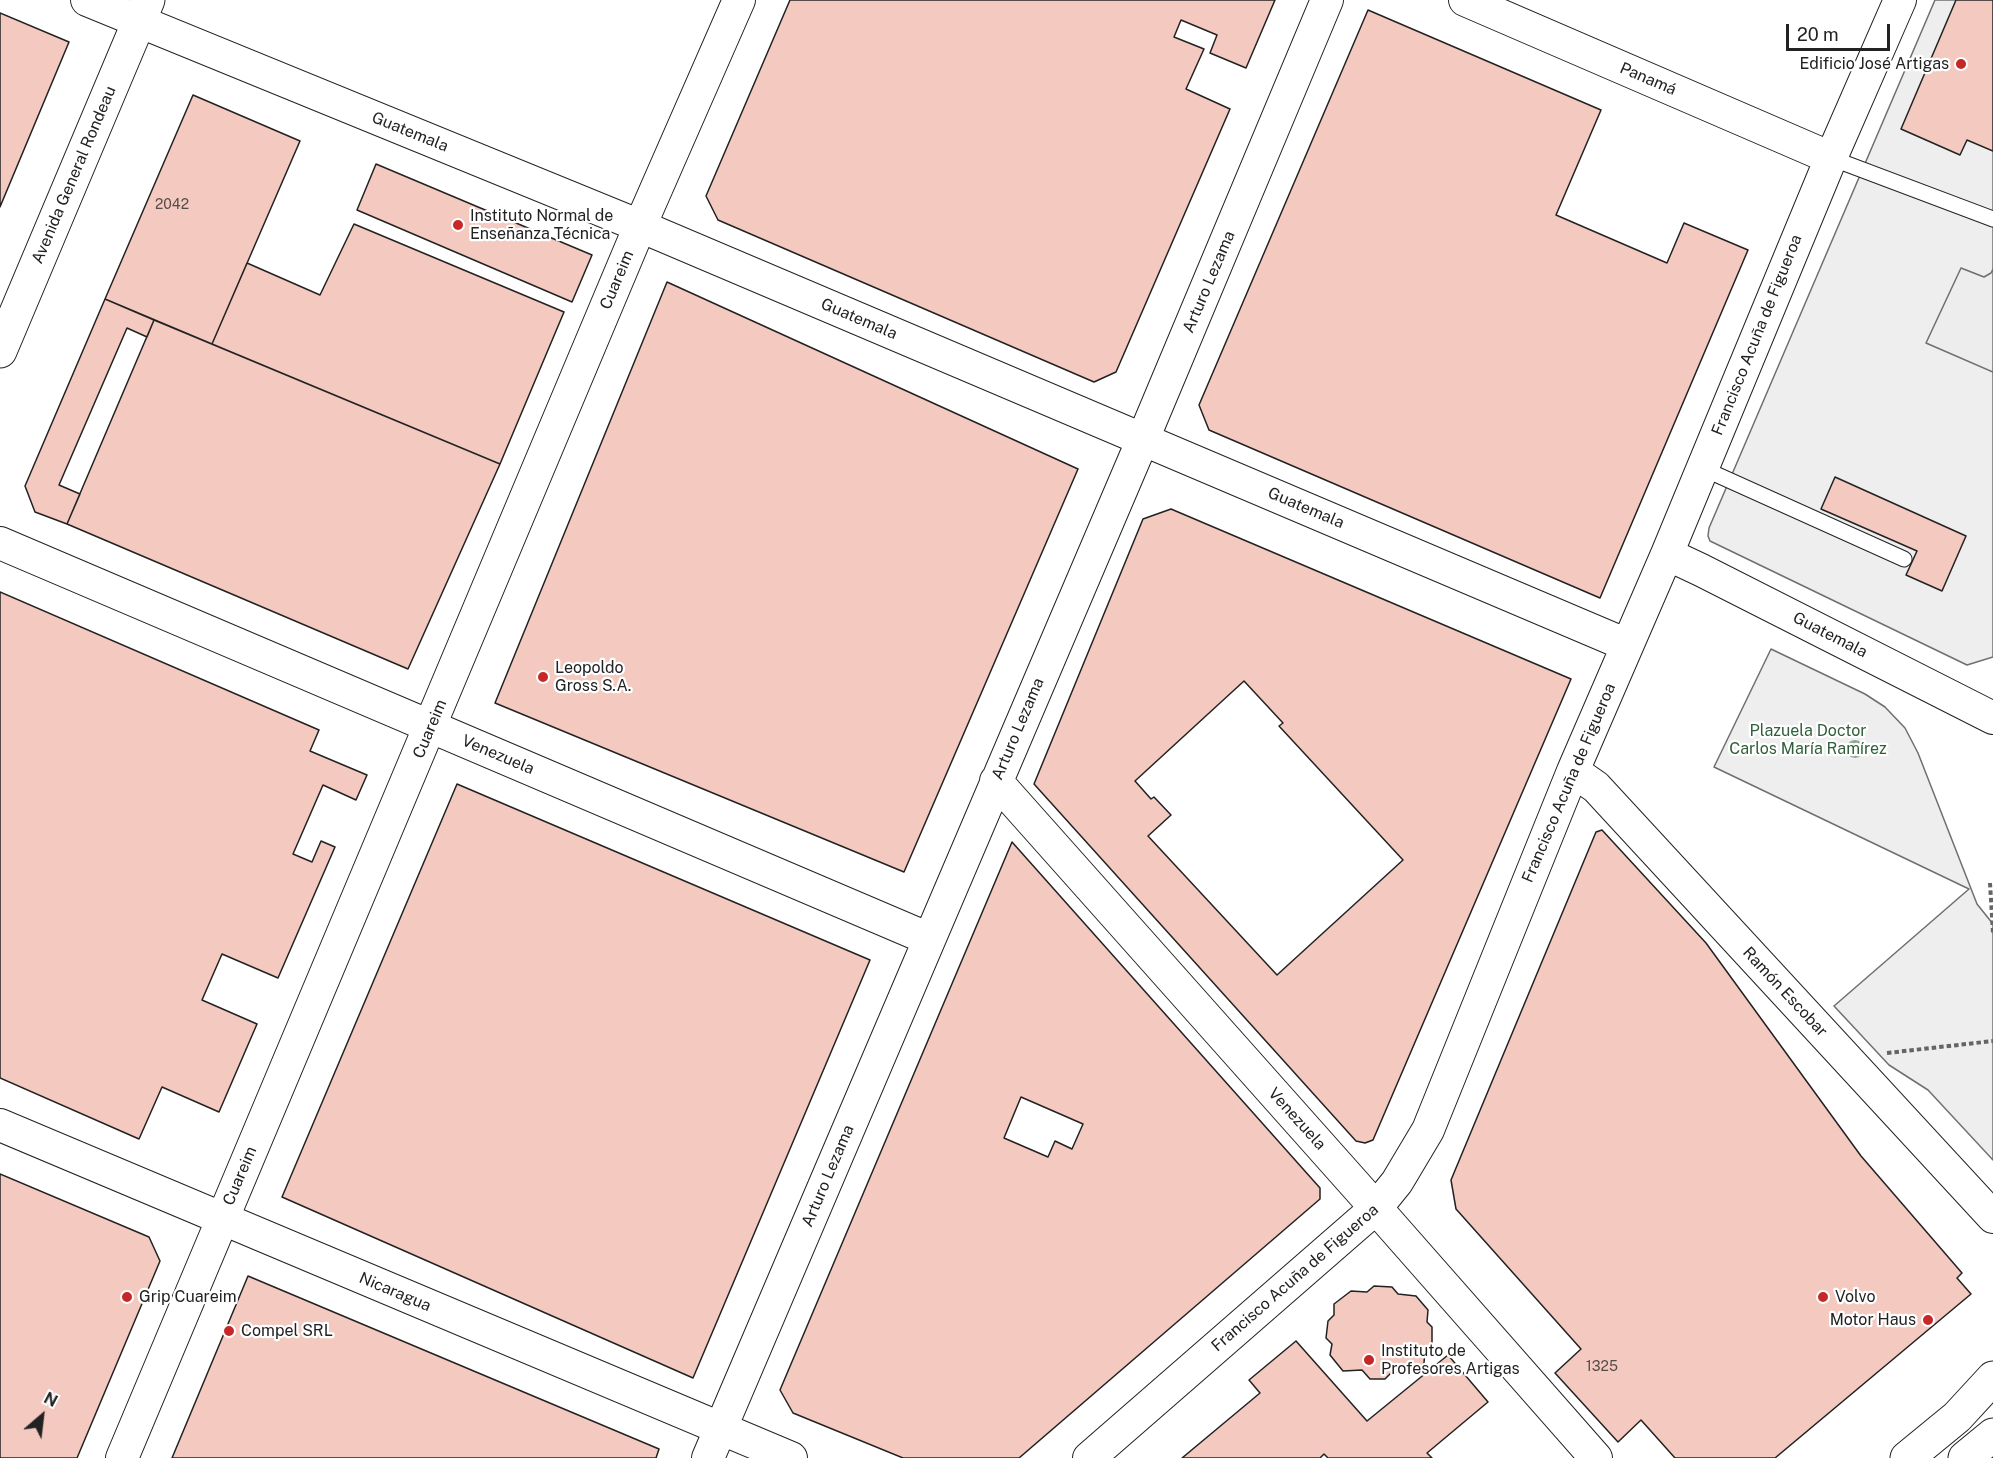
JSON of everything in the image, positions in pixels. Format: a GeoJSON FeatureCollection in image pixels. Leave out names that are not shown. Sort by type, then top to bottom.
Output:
{"type":"FeatureCollection","features":[{"type":"Feature","properties":{"kind":"street","name":"Guatemala"},"geometry":{"type":"LineString","coordinates":[[87,0],[143,11],[640,226],[1628,645]]}},
{"type":"Feature","properties":{"kind":"street","name":"Cuareim"},"geometry":{"type":"LineString","coordinates":[[122,1458],[640,226],[739,0]]}},
{"type":"Feature","properties":{"kind":"street","name":"Arturo Lezama"},"geometry":{"type":"LineString","coordinates":[[708,1458],[1143,439],[1327,0]]}},
{"type":"Feature","properties":{"kind":"street","name":"Panamá"},"geometry":{"type":"LineString","coordinates":[[1465,0],[1831,158]]}},
{"type":"Feature","properties":{"kind":"street","name":"Francisco Acuña de Figueroa"},"geometry":{"type":"LineString","coordinates":[[1089,1458],[1377,1208],[1397,1182],[1428,1130],[1573,771],[1628,645],[1831,158],[1900,0]]}},
{"type":"Feature","properties":{"kind":"street","name":"Avenida General Rondeau"},"geometry":{"type":"LineString","coordinates":[[0,351],[143,11]]}},
{"type":"Feature","properties":{"kind":"street","name":"Venezuela"},"geometry":{"type":"LineString","coordinates":[[0,543],[929,939]]}},
{"type":"Feature","properties":{"kind":"street","name":"Guatemala"},"geometry":{"type":"LineString","coordinates":[[1666,554],[1993,718]]}},
{"type":"Feature","properties":{"kind":"street","name":"Ramón Escobar"},"geometry":{"type":"LineString","coordinates":[[1573,771],[1596,787],[1993,1217]]}},
{"type":"Feature","properties":{"kind":"street","name":"Venezuela"},"geometry":{"type":"LineString","coordinates":[[996,781],[1377,1208],[1596,1458]]}},
{"type":"Feature","properties":{"kind":"street","name":"Nicaragua"},"geometry":{"type":"LineString","coordinates":[[0,1125],[791,1458]]}},
{"type":"Feature","properties":{"kind":"street"},"geometry":{"type":"LineString","coordinates":[[1907,1458],[1957,1417],[1993,1378]]}},
{"type":"Feature","properties":{"kind":"street"},"geometry":{"type":"LineString","coordinates":[[1965,1458],[1993,1435]]}},
{"type":"Feature","properties":{"kind":"lane"},"geometry":{"type":"LineString","coordinates":[[1831,158],[1993,219]]}},
{"type":"Feature","properties":{"kind":"lane"},"geometry":{"type":"LineString","coordinates":[[1702,468],[1904,559]]}},
{"type":"Feature","properties":{"kind":"path"},"geometry":{"type":"LineString","coordinates":[[1990,883],[1993,933]]}},
{"type":"Feature","properties":{"kind":"path"},"geometry":{"type":"LineString","coordinates":[[1886,1053],[1993,1041]]}},
{"type":"Feature","properties":{"kind":"green space"},"geometry":{"type":"Polygon","coordinates":[[[1935,0],[1993,0],[1993,657],[1967,665],[1710,541],[1708,536],[1709,528],[1935,0]]]}},
{"type":"Feature","properties":{"kind":"green space","name":"Plazuela Doctor Carlos María Ramírez"},"geometry":{"type":"Polygon","coordinates":[[[1771,649],[1865,694],[1885,707],[1905,728],[1918,753],[1977,904],[1993,924],[1993,1160],[1928,1090],[1889,1065],[1834,1006],[1969,889],[1714,767],[1771,649]]]}},
{"type":"Feature","properties":{"kind":"shaded area"},"geometry":{"type":"Polygon","coordinates":[[[1961,268],[1984,277],[1993,269],[1993,372],[1926,343],[1961,268]]]}},
{"type":"Feature","properties":{"kind":"building"},"geometry":{"type":"Polygon","coordinates":[[[790,0],[1275,0],[1246,68],[1210,53],[1217,35],[1181,20],[1174,37],[1204,49],[1186,89],[1230,109],[1116,372],[1094,382],[718,220],[706,196],[790,0]]]}},
{"type":"Feature","properties":{"kind":"building","name":"Edificio José Artigas"},"geometry":{"type":"Polygon","coordinates":[[[1956,0],[1993,0],[1993,151],[1967,140],[1960,155],[1901,129],[1956,0]]]}},
{"type":"Feature","properties":{"kind":"building"},"geometry":{"type":"Polygon","coordinates":[[[1368,10],[1601,110],[1556,215],[1667,263],[1684,223],[1748,250],[1600,598],[1209,430],[1199,405],[1368,10]]]}},
{"type":"Feature","properties":{"kind":"building"},"geometry":{"type":"Polygon","coordinates":[[[0,13],[69,42],[0,207],[0,13]]]}},
{"type":"Feature","properties":{"kind":"building"},"geometry":{"type":"Polygon","coordinates":[[[193,95],[300,141],[212,344],[105,299],[193,95]]]}},
{"type":"Feature","properties":{"kind":"building"},"geometry":{"type":"Polygon","coordinates":[[[376,164],[592,255],[572,302],[357,210],[376,164]]]}},
{"type":"Feature","properties":{"kind":"building"},"geometry":{"type":"Polygon","coordinates":[[[354,224],[564,312],[500,464],[212,344],[247,263],[320,295],[354,224]]]}},
{"type":"Feature","properties":{"kind":"building"},"geometry":{"type":"Polygon","coordinates":[[[667,282],[1078,469],[904,872],[495,703],[667,282]]]}},
{"type":"Feature","properties":{"kind":"building"},"geometry":{"type":"Polygon","coordinates":[[[105,299],[154,320],[147,337],[127,328],[59,485],[80,494],[67,524],[35,512],[25,486],[105,299]]]}},
{"type":"Feature","properties":{"kind":"building"},"geometry":{"type":"Polygon","coordinates":[[[154,320],[500,464],[408,669],[67,524],[154,320]]]}},
{"type":"Feature","properties":{"kind":"building"},"geometry":{"type":"Polygon","coordinates":[[[1835,477],[1966,536],[1942,591],[1906,575],[1917,551],[1821,509],[1835,477]]]}},
{"type":"Feature","properties":{"kind":"building"},"geometry":{"type":"Polygon","coordinates":[[[1171,509],[1571,679],[1373,1140],[1365,1143],[1356,1141],[1034,784],[1143,519],[1171,509]],[[1244,681],[1135,781],[1151,799],[1154,797],[1171,815],[1148,836],[1277,975],[1403,860],[1279,726],[1283,723],[1244,681]]]}},
{"type":"Feature","properties":{"kind":"building"},"geometry":{"type":"Polygon","coordinates":[[[0,592],[319,730],[310,751],[367,775],[356,800],[323,785],[293,854],[312,862],[321,841],[335,847],[278,978],[222,954],[202,1000],[257,1024],[219,1112],[162,1087],[139,1139],[0,1078],[0,592]]]}},
{"type":"Feature","properties":{"kind":"building"},"geometry":{"type":"Polygon","coordinates":[[[457,784],[870,960],[693,1378],[282,1197],[457,784]]]}},
{"type":"Feature","properties":{"kind":"building"},"geometry":{"type":"Polygon","coordinates":[[[1602,830],[1706,943],[1861,1156],[1962,1273],[1957,1278],[1971,1294],[1775,1458],[1675,1458],[1641,1420],[1618,1442],[1555,1373],[1581,1349],[1456,1209],[1451,1180],[1596,832],[1602,830]]]}},
{"type":"Feature","properties":{"kind":"building"},"geometry":{"type":"Polygon","coordinates":[[[1012,842],[1320,1188],[1320,1199],[1019,1458],[903,1458],[793,1413],[780,1390],[1012,842]],[[1021,1097],[1004,1138],[1048,1157],[1055,1141],[1072,1149],[1083,1124],[1021,1097]]]}},
{"type":"Feature","properties":{"kind":"building"},"geometry":{"type":"Polygon","coordinates":[[[0,1174],[149,1237],[160,1261],[77,1458],[0,1458],[0,1174]]]}},
{"type":"Feature","properties":{"kind":"building"},"geometry":{"type":"Polygon","coordinates":[[[248,1276],[659,1449],[656,1458],[172,1458],[248,1276]]]}},
{"type":"Feature","properties":{"kind":"building"},"geometry":{"type":"Polygon","coordinates":[[[1374,1286],[1392,1287],[1398,1294],[1416,1296],[1428,1310],[1427,1322],[1432,1327],[1432,1345],[1425,1351],[1424,1363],[1412,1373],[1392,1372],[1385,1379],[1370,1379],[1362,1370],[1343,1371],[1330,1355],[1332,1344],[1326,1338],[1328,1321],[1334,1315],[1334,1304],[1351,1291],[1367,1292],[1374,1286]]]}},
{"type":"Feature","properties":{"kind":"building"},"geometry":{"type":"Polygon","coordinates":[[[1296,1341],[1367,1421],[1448,1355],[1488,1402],[1427,1453],[1432,1458],[1328,1458],[1324,1454],[1320,1458],[1182,1458],[1260,1393],[1249,1380],[1296,1341]]]}},
{"type":"Feature","properties":{"kind":"place","name":"Edificio José Artigas"},"geometry":{"type":"Point","coordinates":[1961,64]}},
{"type":"Feature","properties":{"kind":"place","name":"Instituto Normal de Enseñanza Técnica"},"geometry":{"type":"Point","coordinates":[458,225]}},
{"type":"Feature","properties":{"kind":"place","name":"Leopoldo Gross S.A."},"geometry":{"type":"Point","coordinates":[543,677]}},
{"type":"Feature","properties":{"kind":"place","name":"Grip Cuareim"},"geometry":{"type":"Point","coordinates":[127,1297]}},
{"type":"Feature","properties":{"kind":"place","name":"Volvo"},"geometry":{"type":"Point","coordinates":[1823,1297]}},
{"type":"Feature","properties":{"kind":"place","name":"Motor Haus"},"geometry":{"type":"Point","coordinates":[1928,1320]}},
{"type":"Feature","properties":{"kind":"place","name":"Compel SRL"},"geometry":{"type":"Point","coordinates":[229,1331]}},
{"type":"Feature","properties":{"kind":"place","name":"Instituto de Profesores Artigas"},"geometry":{"type":"Point","coordinates":[1369,1360]}}]}
